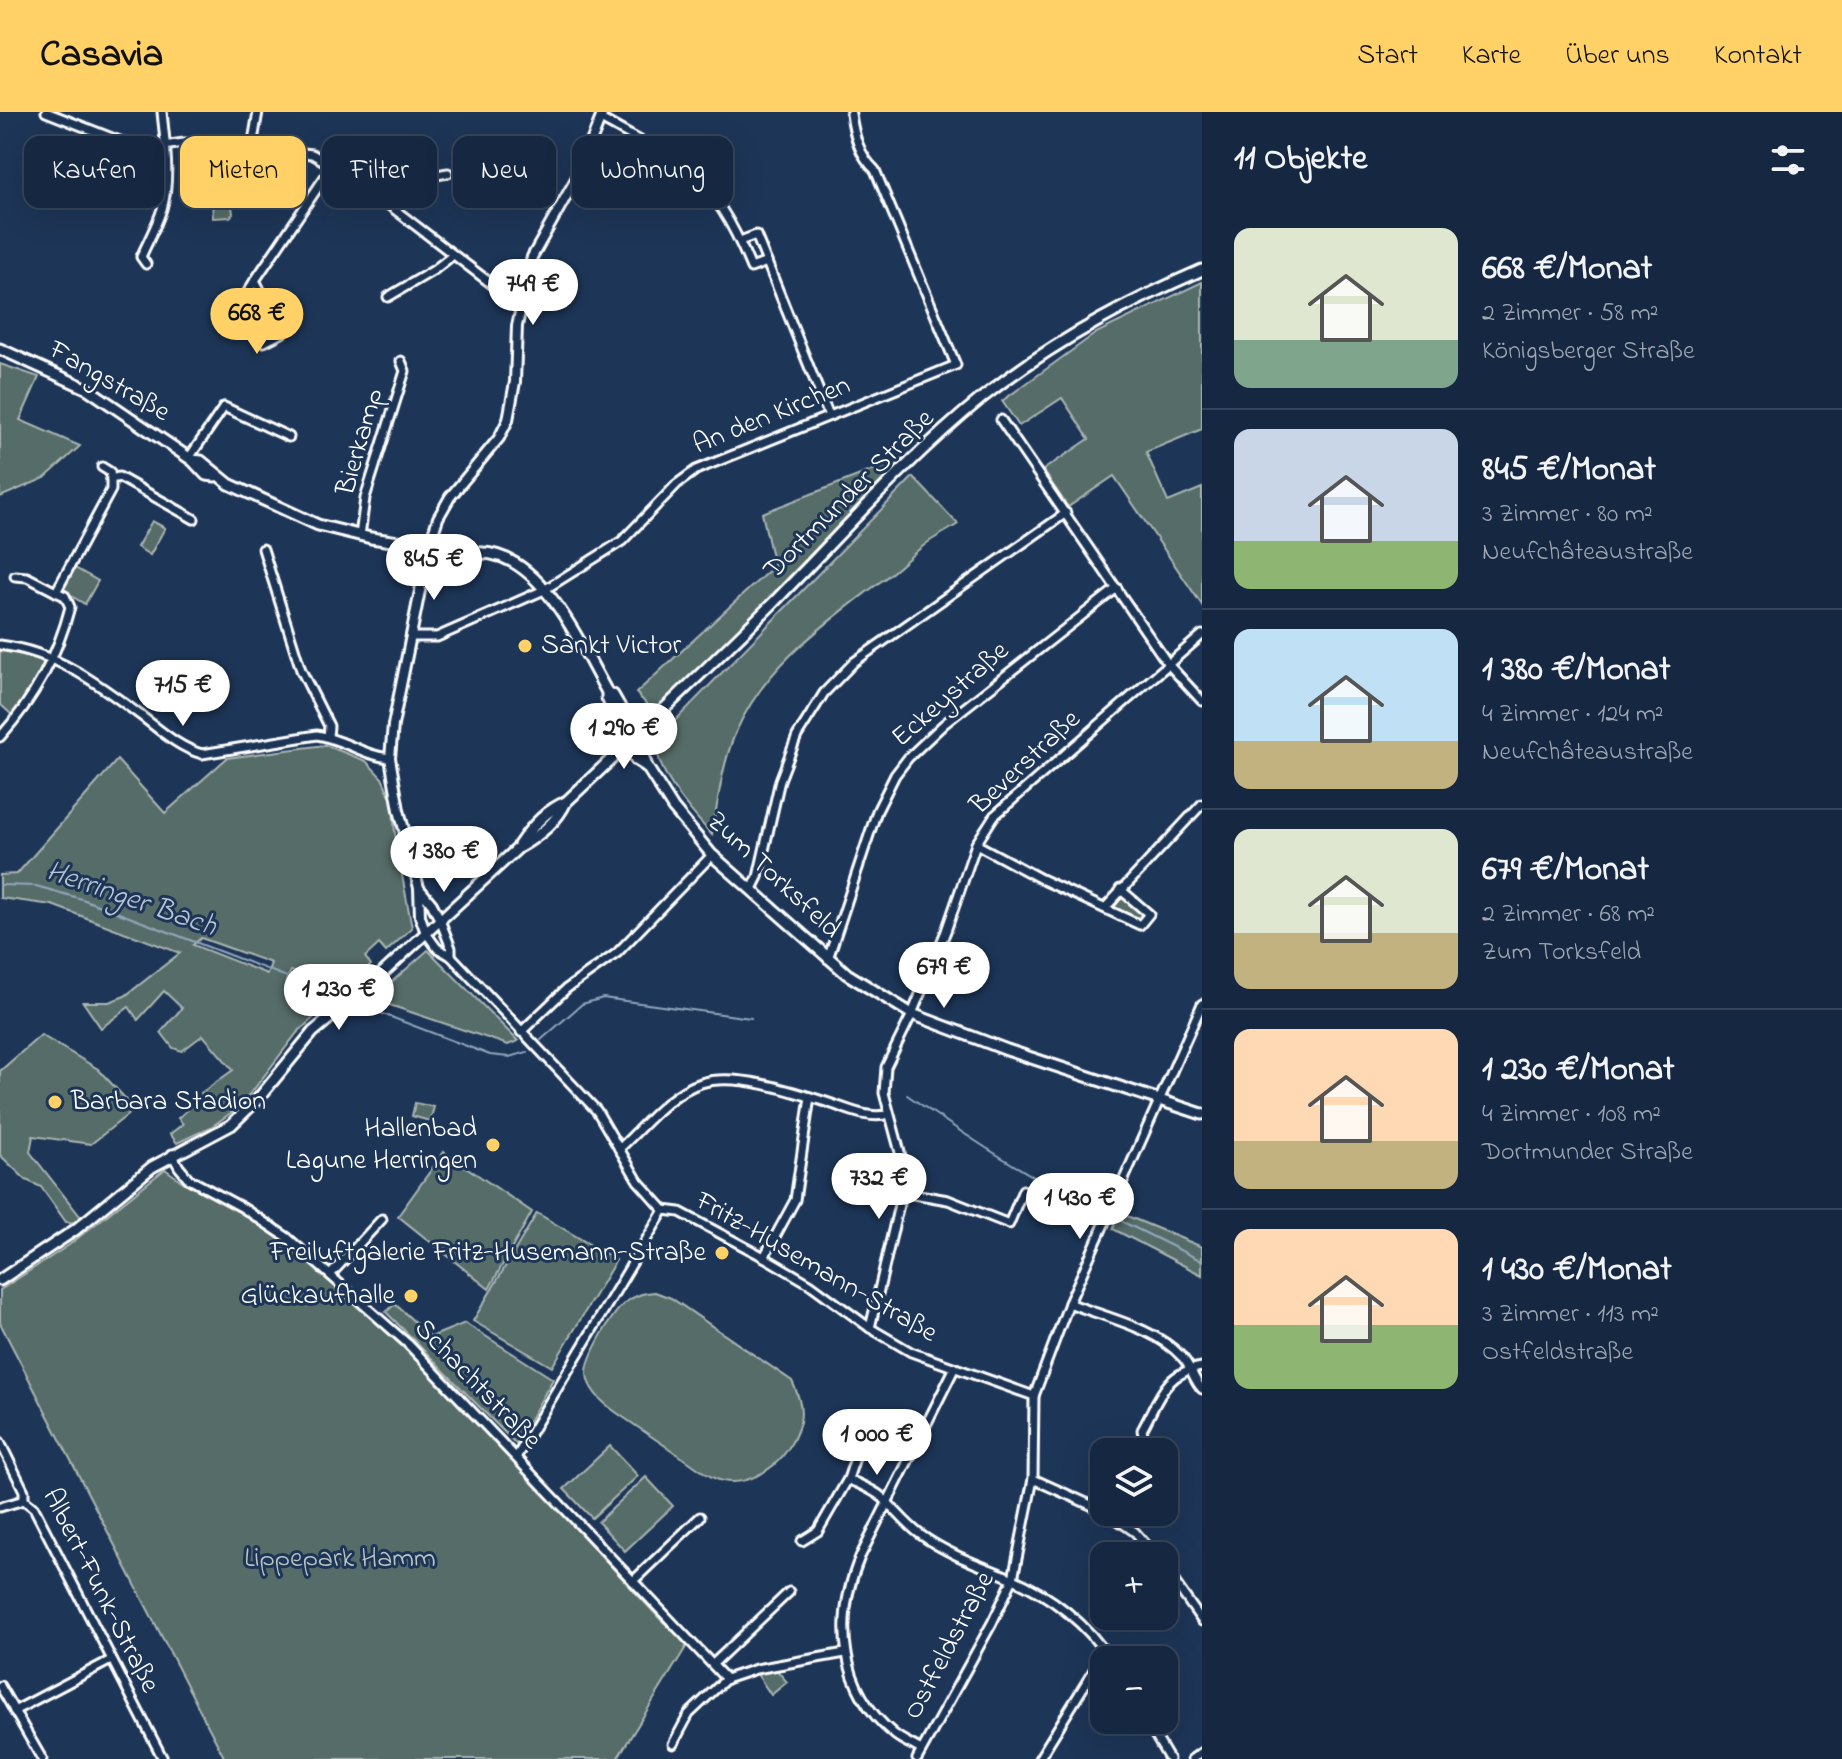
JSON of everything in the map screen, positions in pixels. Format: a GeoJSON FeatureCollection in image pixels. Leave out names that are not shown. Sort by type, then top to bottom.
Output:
{"type":"FeatureCollection","features":[{"type":"Feature","properties":{"kind":"main road","name":"Dortmunder Straße"},"geometry":{"type":"LineString","coordinates":[[0,1280],[46,1251],[152,1167],[215,1134],[240,1117],[313,1032],[518,848],[531,841],[558,816],[566,802],[691,685],[914,458],[981,399],[1044,353],[1094,322],[1202,270]]}},
{"type":"Feature","properties":{"kind":"main road","name":"Fangstraße"},"geometry":{"type":"LineString","coordinates":[[0,349],[88,389],[190,459],[206,475],[215,476],[288,513],[360,536],[475,553],[534,580],[562,615],[607,692],[628,745]]}},
{"type":"Feature","properties":{"kind":"main road","name":"Fangstraße"},"geometry":{"type":"LineString","coordinates":[[607,692],[613,695],[637,737]]}},
{"type":"Feature","properties":{"kind":"main road","name":"Zum Torksfeld"},"geometry":{"type":"LineString","coordinates":[[637,737],[647,767],[673,808],[712,855],[828,959],[872,991],[912,1014],[1007,1050],[1202,1114]]}},
{"type":"Feature","properties":{"kind":"main road","name":"Zum Torksfeld"},"geometry":{"type":"LineString","coordinates":[[628,745],[636,760],[647,767]]}},
{"type":"Feature","properties":{"kind":"street"},"geometry":{"type":"LineString","coordinates":[[46,112],[130,145],[149,148],[180,145]]}},
{"type":"Feature","properties":{"kind":"street"},"geometry":{"type":"LineString","coordinates":[[146,264],[141,257],[161,212],[165,195],[166,145],[162,112]]}},
{"type":"Feature","properties":{"kind":"street"},"geometry":{"type":"LineString","coordinates":[[254,136],[258,112]]}},
{"type":"Feature","properties":{"kind":"street","name":"An den Kirchen"},"geometry":{"type":"LineString","coordinates":[[411,637],[437,637],[544,590],[622,541],[677,484],[696,470],[956,365],[875,170],[864,159],[853,132],[851,114]]}},
{"type":"Feature","properties":{"kind":"street"},"geometry":{"type":"LineString","coordinates":[[426,933],[420,916],[419,888],[399,810],[390,758],[393,725],[429,546],[438,518],[450,497],[499,438],[508,420],[515,382],[516,334],[521,301],[538,243],[577,177],[602,115],[682,166],[723,211],[751,268],[767,262]]}},
{"type":"Feature","properties":{"kind":"street"},"geometry":{"type":"LineString","coordinates":[[437,175],[448,173]]}},
{"type":"Feature","properties":{"kind":"street"},"geometry":{"type":"LineString","coordinates":[[255,280],[282,333],[264,342],[243,300],[255,280],[322,181]]}},
{"type":"Feature","properties":{"kind":"street"},"geometry":{"type":"LineString","coordinates":[[393,208],[506,295],[521,301]]}},
{"type":"Feature","properties":{"kind":"street"},"geometry":{"type":"LineString","coordinates":[[740,241],[756,235],[829,416]]}},
{"type":"Feature","properties":{"kind":"street"},"geometry":{"type":"LineString","coordinates":[[388,297],[453,255]]}},
{"type":"Feature","properties":{"kind":"street","name":"Bierkamp"},"geometry":{"type":"LineString","coordinates":[[360,536],[365,498],[405,371],[401,361]]}},
{"type":"Feature","properties":{"kind":"street"},"geometry":{"type":"LineString","coordinates":[[190,459],[224,407],[289,437]]}},
{"type":"Feature","properties":{"kind":"street"},"geometry":{"type":"LineString","coordinates":[[1001,420],[1168,664],[1202,701]]}},
{"type":"Feature","properties":{"kind":"street"},"geometry":{"type":"LineString","coordinates":[[56,592],[111,490],[110,472],[102,467]]}},
{"type":"Feature","properties":{"kind":"street"},"geometry":{"type":"LineString","coordinates":[[111,479],[119,477],[194,519]]}},
{"type":"Feature","properties":{"kind":"street"},"geometry":{"type":"LineString","coordinates":[[752,889],[758,877],[780,780],[797,736],[824,693],[854,662],[1066,513]]}},
{"type":"Feature","properties":{"kind":"street"},"geometry":{"type":"LineString","coordinates":[[263,549],[301,670],[329,726],[328,737]]}},
{"type":"Feature","properties":{"kind":"street"},"geometry":{"type":"LineString","coordinates":[[0,737],[36,693],[70,607],[65,596],[27,577],[15,576]]}},
{"type":"Feature","properties":{"kind":"street","name":"Eckeystraße"},"geometry":{"type":"LineString","coordinates":[[828,959],[877,811],[895,775],[908,758],[944,724],[1117,588]]}},
{"type":"Feature","properties":{"kind":"street","name":"Beverstraße"},"geometry":{"type":"LineString","coordinates":[[870,1328],[902,1192],[901,1156],[884,1093],[886,1067],[946,931],[976,844],[994,816],[1202,635]]}},
{"type":"Feature","properties":{"kind":"street"},"geometry":{"type":"LineString","coordinates":[[0,645],[34,652],[86,675],[169,738],[197,752],[317,735],[365,754],[390,758]]}},
{"type":"Feature","properties":{"kind":"street"},"geometry":{"type":"LineString","coordinates":[[1105,908],[1202,804]]}},
{"type":"Feature","properties":{"kind":"street"},"geometry":{"type":"LineString","coordinates":[[976,844],[1041,879],[1140,925],[1149,914],[1120,889]]}},
{"type":"Feature","properties":{"kind":"street"},"geometry":{"type":"LineString","coordinates":[[521,1032],[566,989],[617,953],[712,855]]}},
{"type":"Feature","properties":{"kind":"street"},"geometry":{"type":"LineString","coordinates":[[419,888],[440,920]]}},
{"type":"Feature","properties":{"kind":"street","name":"Fritz-Husemann-Straße"},"geometry":{"type":"LineString","coordinates":[[440,920],[451,956]]}},
{"type":"Feature","properties":{"kind":"street","name":"Fritz-Husemann-Straße"},"geometry":{"type":"LineString","coordinates":[[426,933],[437,948],[451,956],[597,1111],[638,1181],[664,1210],[680,1212],[764,1257],[911,1352],[1034,1396]]}},
{"type":"Feature","properties":{"kind":"street","name":"Ostfeldstraße"},"geometry":{"type":"LineString","coordinates":[[917,1759],[1013,1579],[1033,1479],[1034,1396],[1069,1303],[1202,1004]]}},
{"type":"Feature","properties":{"kind":"street"},"geometry":{"type":"LineString","coordinates":[[619,1149],[670,1101],[700,1083],[720,1080],[737,1080],[810,1097],[868,1115],[880,1117],[889,1114]]}},
{"type":"Feature","properties":{"kind":"street"},"geometry":{"type":"LineString","coordinates":[[764,1257],[795,1200],[810,1097]]}},
{"type":"Feature","properties":{"kind":"street","name":"Schachtstraße"},"geometry":{"type":"LineString","coordinates":[[172,1154],[189,1179],[277,1230],[408,1344],[726,1679]]}},
{"type":"Feature","properties":{"kind":"street"},"geometry":{"type":"LineString","coordinates":[[902,1192],[948,1200],[1009,1224],[1023,1190]]}},
{"type":"Feature","properties":{"kind":"street"},"geometry":{"type":"LineString","coordinates":[[517,1456],[664,1210]]}},
{"type":"Feature","properties":{"kind":"street"},"geometry":{"type":"LineString","coordinates":[[331,1274],[382,1219]]}},
{"type":"Feature","properties":{"kind":"street"},"geometry":{"type":"LineString","coordinates":[[1069,1303],[1126,1324],[1165,1343],[1184,1359],[1202,1389]]}},
{"type":"Feature","properties":{"kind":"street"},"geometry":{"type":"LineString","coordinates":[[1144,1438],[1142,1430],[1172,1378],[1202,1367]]}},
{"type":"Feature","properties":{"kind":"street"},"geometry":{"type":"LineString","coordinates":[[921,1750],[894,1734],[870,1709],[849,1670],[845,1653],[844,1610],[852,1576],[954,1369]]}},
{"type":"Feature","properties":{"kind":"street","name":"Albert-Funk-Straße"},"geometry":{"type":"LineString","coordinates":[[0,1442],[24,1491],[24,1500],[34,1508],[163,1759]]}},
{"type":"Feature","properties":{"kind":"street"},"geometry":{"type":"LineString","coordinates":[[802,1541],[818,1531],[848,1479],[856,1455],[853,1449]]}},
{"type":"Feature","properties":{"kind":"street"},"geometry":{"type":"LineString","coordinates":[[848,1479],[887,1502],[922,1536],[969,1562],[1013,1579],[1064,1610],[1100,1646]]}},
{"type":"Feature","properties":{"kind":"street"},"geometry":{"type":"LineString","coordinates":[[1033,1479],[1090,1505]]}},
{"type":"Feature","properties":{"kind":"street"},"geometry":{"type":"LineString","coordinates":[[0,1507],[24,1500]]}},
{"type":"Feature","properties":{"kind":"street"},"geometry":{"type":"LineString","coordinates":[[633,1581],[700,1517]]}},
{"type":"Feature","properties":{"kind":"street"},"geometry":{"type":"LineString","coordinates":[[1126,1526],[1144,1542]]}},
{"type":"Feature","properties":{"kind":"street"},"geometry":{"type":"LineString","coordinates":[[1178,1587],[1202,1621]]}},
{"type":"Feature","properties":{"kind":"street"},"geometry":{"type":"LineString","coordinates":[[713,1664],[789,1592]]}},
{"type":"Feature","properties":{"kind":"street"},"geometry":{"type":"LineString","coordinates":[[673,1744],[689,1714],[726,1679],[756,1669],[845,1653]]}},
{"type":"Feature","properties":{"kind":"street"},"geometry":{"type":"LineString","coordinates":[[14,1711],[111,1660]]}},
{"type":"Feature","properties":{"kind":"street"},"geometry":{"type":"LineString","coordinates":[[1039,1759],[1090,1676]]}},
{"type":"Feature","properties":{"kind":"street"},"geometry":{"type":"LineString","coordinates":[[1,1689],[42,1759]]}},
{"type":"Feature","properties":{"kind":"street"},"geometry":{"type":"LineString","coordinates":[[1154,1734],[1169,1759]]}},
{"type":"Feature","properties":{"kind":"street"},"geometry":{"type":"LineString","coordinates":[[1192,1759],[1202,1752]]}},
{"type":"Feature","properties":{"kind":"green space"},"geometry":{"type":"Polygon","coordinates":[[[212,208],[232,208],[230,217],[213,218],[212,208]]]}},
{"type":"Feature","properties":{"kind":"green space"},"geometry":{"type":"Polygon","coordinates":[[[1202,282],[1202,429],[1146,452],[1168,502],[1202,488],[1202,605],[1114,476],[1068,507],[1043,470],[1089,439],[1062,398],[1019,426],[1002,401],[1096,333],[1202,282]]]}},
{"type":"Feature","properties":{"kind":"green space"},"geometry":{"type":"Polygon","coordinates":[[[0,364],[39,377],[20,420],[80,446],[45,478],[0,497],[0,364]]]}},
{"type":"Feature","properties":{"kind":"green space"},"geometry":{"type":"Polygon","coordinates":[[[912,455],[657,715],[636,693],[774,566],[762,513],[912,455]]]}},
{"type":"Feature","properties":{"kind":"green space"},"geometry":{"type":"Polygon","coordinates":[[[913,477],[958,524],[927,543],[817,631],[762,688],[735,734],[721,783],[712,835],[665,773],[657,747],[660,736],[913,477]]]}},
{"type":"Feature","properties":{"kind":"green space"},"geometry":{"type":"Polygon","coordinates":[[[152,521],[165,528],[150,555],[137,547],[152,521]]]}},
{"type":"Feature","properties":{"kind":"green space"},"geometry":{"type":"Polygon","coordinates":[[[75,568],[98,581],[85,604],[64,589],[75,568]]]}},
{"type":"Feature","properties":{"kind":"green space"},"geometry":{"type":"Polygon","coordinates":[[[0,651],[40,658],[44,666],[13,716],[0,704],[0,651]]]}},
{"type":"Feature","properties":{"kind":"green space"},"geometry":{"type":"Polygon","coordinates":[[[325,745],[366,761],[382,778],[392,800],[396,843],[412,928],[386,952],[379,944],[365,957],[371,965],[345,990],[291,971],[286,981],[335,998],[297,1033],[235,1110],[211,1127],[177,1143],[170,1134],[183,1124],[178,1118],[203,1096],[201,1093],[233,1070],[203,1035],[182,1051],[173,1048],[161,1032],[182,1008],[164,991],[138,1020],[129,1007],[101,1028],[83,1002],[109,1002],[125,996],[180,953],[52,905],[0,898],[0,875],[17,874],[117,760],[165,813],[227,758],[325,745]],[[201,938],[193,945],[267,974],[271,963],[201,938]]]}},
{"type":"Feature","properties":{"kind":"green space"},"geometry":{"type":"Polygon","coordinates":[[[1121,897],[1143,912],[1140,919],[1113,910],[1121,897]]]}},
{"type":"Feature","properties":{"kind":"green space"},"geometry":{"type":"Polygon","coordinates":[[[428,950],[518,1041],[508,1045],[372,999],[428,950]]]}},
{"type":"Feature","properties":{"kind":"green space"},"geometry":{"type":"Polygon","coordinates":[[[41,1035],[98,1069],[135,1109],[91,1144],[33,1136],[30,1152],[83,1220],[78,1223],[66,1222],[41,1187],[26,1180],[0,1155],[0,1071],[41,1035]]]}},
{"type":"Feature","properties":{"kind":"green space"},"geometry":{"type":"Polygon","coordinates":[[[415,1103],[434,1107],[430,1121],[412,1116],[415,1103]]]}},
{"type":"Feature","properties":{"kind":"green space"},"geometry":{"type":"Polygon","coordinates":[[[444,1152],[532,1212],[489,1289],[398,1216],[444,1152]]]}},
{"type":"Feature","properties":{"kind":"green space","name":"Lippepark Hamm"},"geometry":{"type":"Polygon","coordinates":[[[165,1169],[183,1182],[244,1213],[316,1267],[406,1350],[660,1619],[688,1644],[617,1759],[225,1759],[0,1323],[0,1290],[69,1245],[165,1169]]]}},
{"type":"Feature","properties":{"kind":"green space"},"geometry":{"type":"Polygon","coordinates":[[[537,1213],[616,1260],[552,1367],[473,1321],[537,1213]]]}},
{"type":"Feature","properties":{"kind":"green space"},"geometry":{"type":"Polygon","coordinates":[[[1120,1213],[1202,1247],[1202,1275],[1113,1229],[1120,1213]]]}},
{"type":"Feature","properties":{"kind":"green space"},"geometry":{"type":"Polygon","coordinates":[[[655,1292],[671,1298],[792,1381],[801,1408],[797,1431],[782,1457],[755,1477],[734,1482],[714,1478],[617,1413],[602,1401],[588,1380],[588,1366],[595,1346],[621,1307],[640,1295],[655,1292]]]}},
{"type":"Feature","properties":{"kind":"green space"},"geometry":{"type":"Polygon","coordinates":[[[395,1304],[431,1337],[465,1323],[553,1379],[516,1444],[386,1312],[395,1304]]]}},
{"type":"Feature","properties":{"kind":"green space"},"geometry":{"type":"Polygon","coordinates":[[[610,1446],[638,1476],[592,1518],[564,1489],[610,1446]]]}},
{"type":"Feature","properties":{"kind":"green space"},"geometry":{"type":"Polygon","coordinates":[[[646,1477],[673,1506],[625,1551],[598,1522],[646,1477]]]}},
{"type":"Feature","properties":{"kind":"green space"},"geometry":{"type":"Polygon","coordinates":[[[775,1668],[787,1682],[771,1695],[757,1674],[775,1668]]]}},
{"type":"Feature","properties":{"kind":"waterway","name":"Herringer Bach"},"geometry":{"type":"LineString","coordinates":[[0,885],[36,886],[82,899],[337,996]]}},
{"type":"Feature","properties":{"kind":"waterway","name":"Herringer Bach"},"geometry":{"type":"LineString","coordinates":[[541,1040],[582,1004],[603,998],[751,1018]]}},
{"type":"Feature","properties":{"kind":"waterway","name":"Herringer Bach"},"geometry":{"type":"LineString","coordinates":[[362,1006],[490,1055],[509,1057],[527,1052]]}},
{"type":"Feature","properties":{"kind":"waterway","name":"Herringer Bach"},"geometry":{"type":"LineString","coordinates":[[907,1095],[1023,1171],[1097,1210]]}},
{"type":"Feature","properties":{"kind":"waterway","name":"Herringer Bach"},"geometry":{"type":"LineString","coordinates":[[1121,1221],[1202,1261]]}},
{"type":"Feature","properties":{"kind":"place","name":"Sankt Victor"},"geometry":{"type":"Point","coordinates":[525,646]}},
{"type":"Feature","properties":{"kind":"place","name":"Barbara Stadion"},"geometry":{"type":"Point","coordinates":[55,1102]}},
{"type":"Feature","properties":{"kind":"place","name":"Hallenbad Lagune Herringen"},"geometry":{"type":"Point","coordinates":[493,1145]}},
{"type":"Feature","properties":{"kind":"place","name":"Freiluftgalerie Fritz-Husemann-Straße"},"geometry":{"type":"Point","coordinates":[722,1253]}},
{"type":"Feature","properties":{"kind":"place","name":"Glückaufhalle"},"geometry":{"type":"Point","coordinates":[411,1296]}}]}
